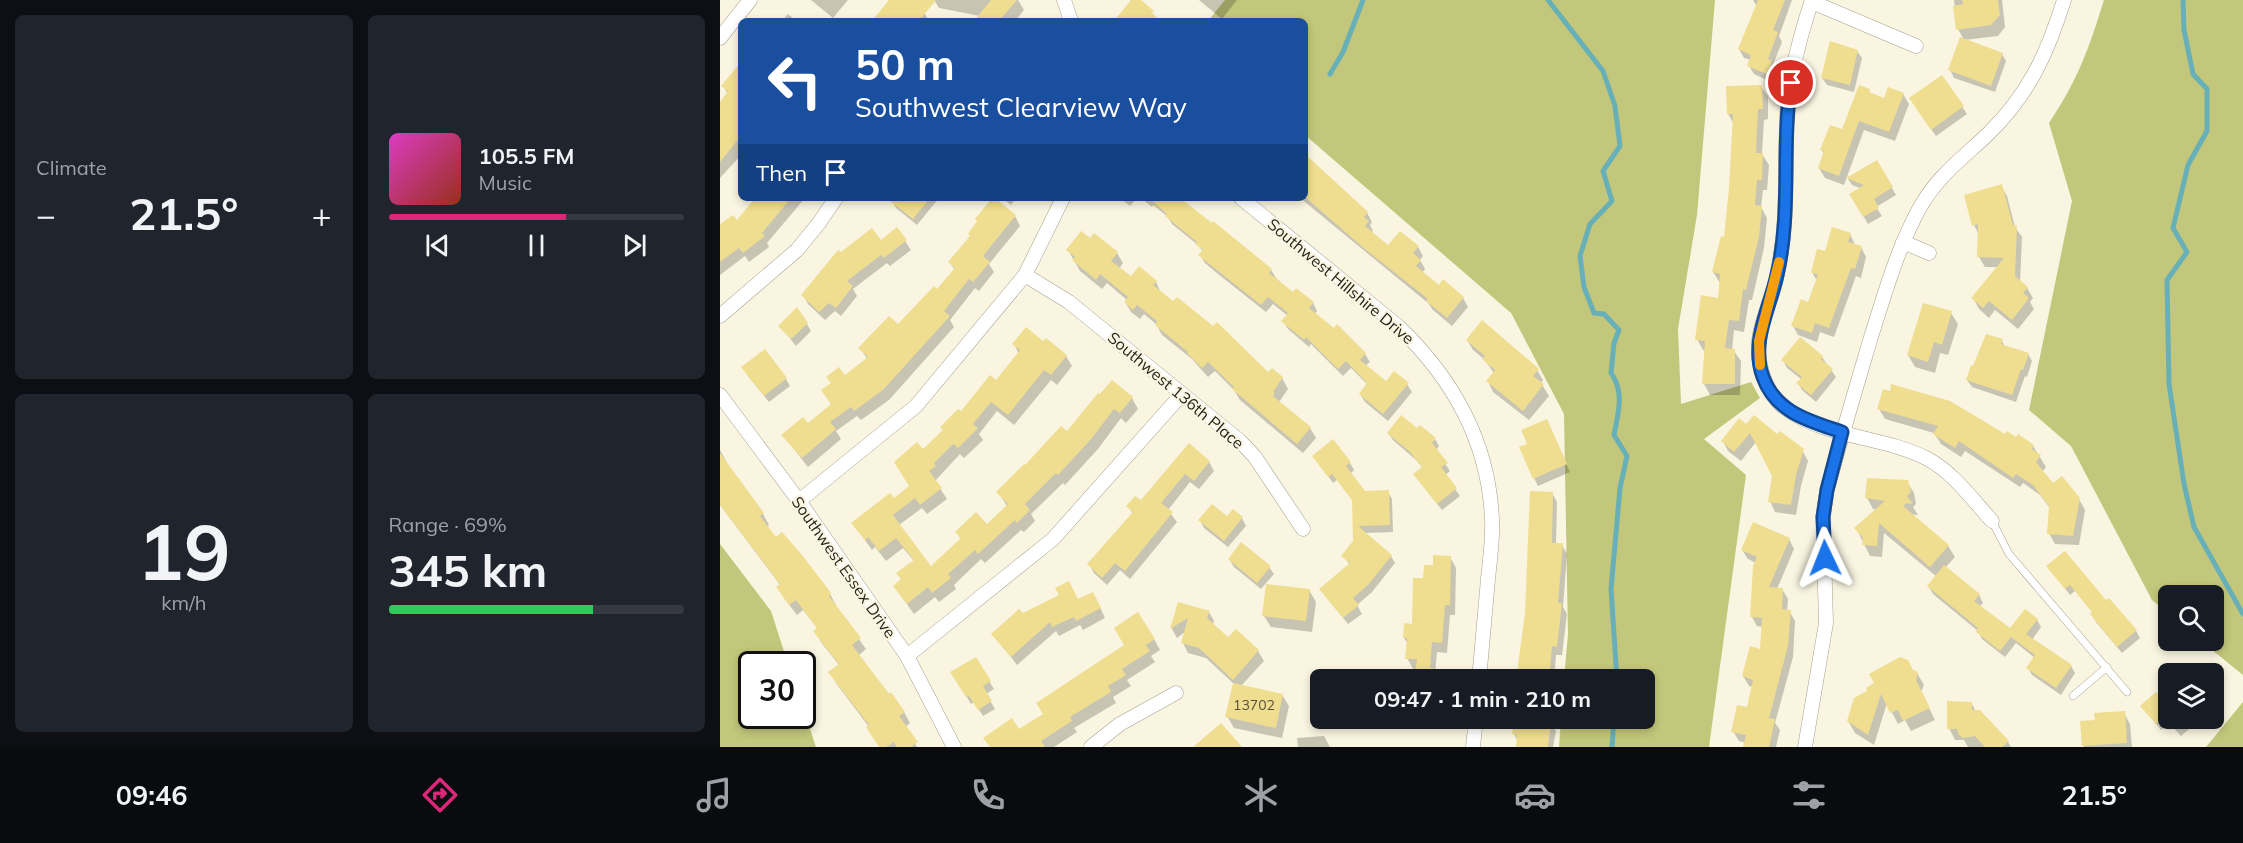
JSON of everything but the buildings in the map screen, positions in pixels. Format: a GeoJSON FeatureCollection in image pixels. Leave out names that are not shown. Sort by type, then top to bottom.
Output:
{"type":"FeatureCollection","features":[{"type":"Feature","properties":{"kind":"street"},"geometry":{"type":"LineString","coordinates":[[720,38],[750,0]]}},
{"type":"Feature","properties":{"kind":"street"},"geometry":{"type":"LineString","coordinates":[[1064,0],[1070,18]]}},
{"type":"Feature","properties":{"kind":"street"},"geometry":{"type":"LineString","coordinates":[[1805,747],[1826,622],[1823,517],[1827,490],[1842,432],[1889,279],[1903,242],[1920,208],[1937,182],[1989,133],[2022,95],[2040,66],[2054,36],[2064,0]]}},
{"type":"Feature","properties":{"kind":"street"},"geometry":{"type":"LineString","coordinates":[[1916,46],[1812,1],[1797,54],[1788,102],[1783,237],[1778,274],[1759,341],[1759,357],[1763,377],[1771,393],[1783,407],[1799,417],[1927,459],[1952,478],[1992,521]]}},
{"type":"Feature","properties":{"kind":"street"},"geometry":{"type":"LineString","coordinates":[[720,316],[797,250],[834,201]]}},
{"type":"Feature","properties":{"kind":"street"},"geometry":{"type":"LineString","coordinates":[[799,501],[916,406],[1025,275],[1062,201]]}},
{"type":"Feature","properties":{"kind":"street","name":"Southwest Hillshire Drive"},"geometry":{"type":"LineString","coordinates":[[1245,201],[1406,333],[1438,369],[1462,407],[1483,459],[1489,486],[1492,520],[1480,669]]}},
{"type":"Feature","properties":{"kind":"street"},"geometry":{"type":"LineString","coordinates":[[1903,242],[1929,253]]}},
{"type":"Feature","properties":{"kind":"street","name":"Southwest 136th Place"},"geometry":{"type":"LineString","coordinates":[[1025,275],[1069,302],[1240,441],[1255,457],[1303,529]]}},
{"type":"Feature","properties":{"kind":"street"},"geometry":{"type":"LineString","coordinates":[[907,656],[1053,539],[1182,394]]}},
{"type":"Feature","properties":{"kind":"street","name":"Southwest Essex Drive"},"geometry":{"type":"LineString","coordinates":[[720,395],[799,501],[907,656],[954,747]]}},
{"type":"Feature","properties":{"kind":"street"},"geometry":{"type":"LineString","coordinates":[[1091,747],[1120,724],[1176,693]]}},
{"type":"Feature","properties":{"kind":"street"},"geometry":{"type":"LineString","coordinates":[[1473,747],[1475,729]]}},
{"type":"Feature","properties":{"kind":"lane"},"geometry":{"type":"LineString","coordinates":[[1992,521],[2009,554],[2127,692]]}},
{"type":"Feature","properties":{"kind":"lane"},"geometry":{"type":"LineString","coordinates":[[2073,696],[2107,667]]}},
{"type":"Feature","properties":{"kind":"green space"},"geometry":{"type":"Polygon","coordinates":[[[1225,0],[1715,0],[1697,215],[1678,329],[1681,404],[1751,382],[1760,398],[1704,439],[1746,475],[1709,747],[1559,747],[1560,729],[1655,729],[1655,669],[1565,669],[1568,634],[1564,414],[1511,313],[1308,138],[1308,18],[1210,18],[1225,0]]]}},
{"type":"Feature","properties":{"kind":"green space"},"geometry":{"type":"Polygon","coordinates":[[[2104,0],[2243,0],[2243,675],[2213,651],[2224,651],[2224,585],[2158,585],[2158,605],[2152,600],[2071,446],[2029,410],[2072,201],[2049,123],[2068,92],[2104,0]]]}},
{"type":"Feature","properties":{"kind":"green space"},"geometry":{"type":"Polygon","coordinates":[[[720,544],[771,611],[784,651],[738,651],[738,729],[810,729],[816,747],[720,747],[720,544]]]}},
{"type":"Feature","properties":{"kind":"green space"},"geometry":{"type":"Polygon","coordinates":[[[2243,702],[2243,747],[2206,747],[2221,729],[2224,729],[2224,725],[2243,702]]]}},
{"type":"Feature","properties":{"kind":"waterway"},"geometry":{"type":"LineString","coordinates":[[1330,74],[1343,52],[1363,0]]}},
{"type":"Feature","properties":{"kind":"waterway"},"geometry":{"type":"LineString","coordinates":[[1548,0],[1603,71],[1615,106],[1620,146],[1603,171],[1612,201],[1590,224],[1580,256],[1584,287],[1594,313],[1604,314],[1619,330],[1614,343],[1611,373],[1619,395],[1614,435],[1627,456],[1620,488],[1611,589],[1616,669]]}},
{"type":"Feature","properties":{"kind":"waterway"},"geometry":{"type":"LineString","coordinates":[[2183,0],[2184,30],[2193,74],[2207,89],[2207,131],[2188,165],[2173,228],[2187,252],[2167,280],[2169,384],[2184,484],[2194,527],[2243,614]]}},
{"type":"Feature","properties":{"kind":"waterway"},"geometry":{"type":"LineString","coordinates":[[1612,747],[1613,729]]}},
{"type":"Feature","properties":{"kind":"slow traffic"},"geometry":{"type":"LineString","coordinates":[[1760,365],[1759,341],[1762,324],[1778,274],[1779,262]]}},
{"type":"Feature","properties":{"kind":"route"},"geometry":{"type":"LineString","coordinates":[[1791,83],[1788,102],[1783,237],[1778,274],[1762,324],[1759,357],[1763,377],[1771,393],[1783,407],[1799,417],[1842,432],[1827,490],[1823,517],[1825,558]]}}]}
